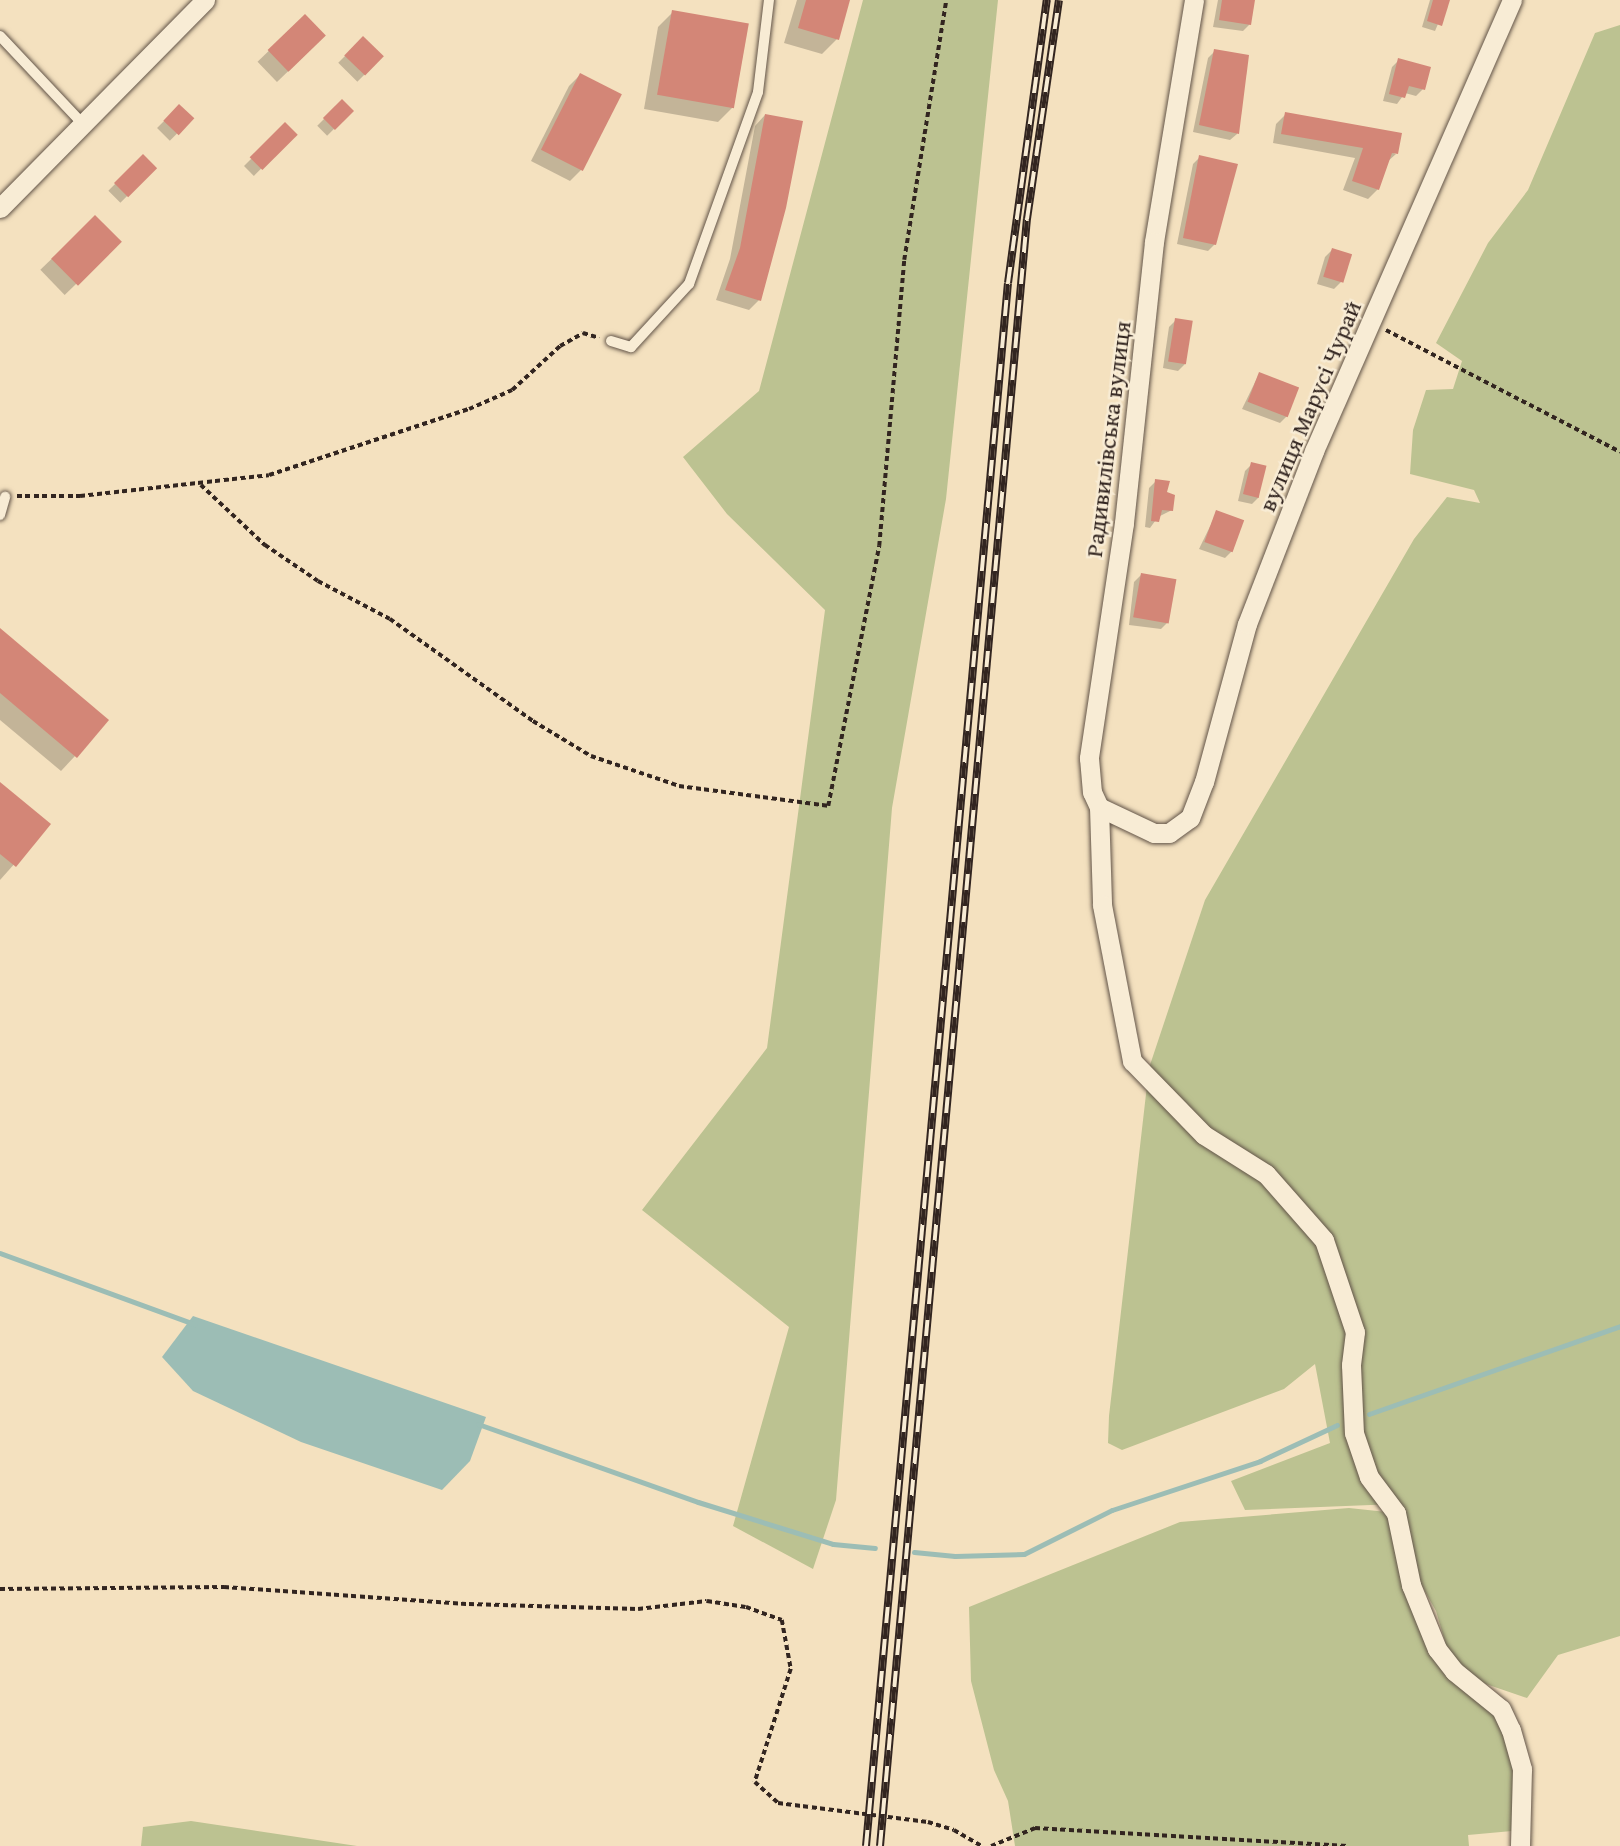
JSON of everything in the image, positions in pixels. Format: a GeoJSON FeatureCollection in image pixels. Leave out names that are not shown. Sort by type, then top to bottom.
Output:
{"type":"FeatureCollection","features":[{"type":"Feature","properties":{"kind":"street"},"geometry":{"type":"LineString","coordinates":[[0,208],[205,0]]}},
{"type":"Feature","properties":{"kind":"street","name":"Радивилівська вулиця"},"geometry":{"type":"LineString","coordinates":[[1194,0],[1154,242],[1122,535],[1088,758],[1092,792],[1099,807],[1102,905],[1132,1061],[1204,1135],[1266,1174],[1324,1240],[1355,1332],[1351,1364],[1353,1433],[1369,1477],[1396,1514],[1411,1585],[1437,1649],[1454,1671],[1501,1709],[1511,1730],[1522,1769],[1520,1846]]}},
{"type":"Feature","properties":{"kind":"street","name":"вулиця Марусі Чурай"},"geometry":{"type":"LineString","coordinates":[[1099,807],[1154,833],[1168,833],[1190,818],[1205,782],[1247,624],[1314,451],[1512,0]]}},
{"type":"Feature","properties":{"kind":"lane"},"geometry":{"type":"LineString","coordinates":[[611,341],[631,347],[689,284],[758,92],[769,0]]}},
{"type":"Feature","properties":{"kind":"lane"},"geometry":{"type":"LineString","coordinates":[[0,36],[83,124]]}},
{"type":"Feature","properties":{"kind":"lane"},"geometry":{"type":"LineString","coordinates":[[0,515],[5,496]]}},
{"type":"Feature","properties":{"kind":"path"},"geometry":{"type":"LineString","coordinates":[[201,485],[276,552],[390,619],[533,721],[592,756],[679,786],[828,806],[879,546],[904,260],[946,0]]}},
{"type":"Feature","properties":{"kind":"path"},"geometry":{"type":"LineString","coordinates":[[1372,323],[1469,377],[1620,452]]}},
{"type":"Feature","properties":{"kind":"path"},"geometry":{"type":"LineString","coordinates":[[5,496],[80,496],[201,485],[269,475],[469,409],[512,390],[560,346],[583,333],[611,341]]}},
{"type":"Feature","properties":{"kind":"path"},"geometry":{"type":"LineString","coordinates":[[0,1589],[224,1587],[470,1604],[638,1609],[707,1601],[746,1607],[782,1620],[791,1669],[755,1782],[778,1803],[928,1822],[954,1830],[982,1846]]}},
{"type":"Feature","properties":{"kind":"path"},"geometry":{"type":"LineString","coordinates":[[990,1846],[1035,1828],[1347,1846]]}},
{"type":"Feature","properties":{"kind":"green space"},"geometry":{"type":"Polygon","coordinates":[[[863,0],[998,0],[946,499],[892,808],[836,1500],[813,1569],[733,1526],[789,1327],[642,1210],[767,1048],[825,610],[727,514],[683,457],[759,391],[863,0]]]}},
{"type":"Feature","properties":{"kind":"green space"},"geometry":{"type":"Polygon","coordinates":[[[1620,25],[1620,1636],[1558,1655],[1527,1698],[1483,1683],[1449,1655],[1436,1611],[1414,1572],[1396,1504],[1245,1510],[1231,1481],[1330,1443],[1315,1364],[1284,1389],[1122,1450],[1108,1443],[1109,1416],[1149,1068],[1205,900],[1414,539],[1447,497],[1480,503],[1474,490],[1410,474],[1413,430],[1426,390],[1453,389],[1462,361],[1436,343],[1488,243],[1528,190],[1595,33],[1620,25]]]}},
{"type":"Feature","properties":{"kind":"green space"},"geometry":{"type":"Polygon","coordinates":[[[1349,1508],[1396,1513],[1437,1649],[1511,1730],[1523,1830],[1468,1835],[1469,1846],[1015,1846],[1008,1801],[994,1770],[971,1681],[969,1607],[1180,1522],[1349,1508]]]}},
{"type":"Feature","properties":{"kind":"green space"},"geometry":{"type":"Polygon","coordinates":[[[191,1821],[357,1846],[141,1846],[143,1827],[191,1821]]]}},
{"type":"Feature","properties":{"kind":"water"},"geometry":{"type":"Polygon","coordinates":[[[193,1316],[486,1417],[470,1461],[442,1490],[301,1442],[193,1391],[162,1357],[193,1316]]]}},
{"type":"Feature","properties":{"kind":"building"},"geometry":{"type":"Polygon","coordinates":[[[806,0],[850,0],[839,40],[798,28],[806,0]]]}},
{"type":"Feature","properties":{"kind":"building"},"geometry":{"type":"Polygon","coordinates":[[[1222,0],[1255,0],[1251,25],[1219,20],[1222,0]]]}},
{"type":"Feature","properties":{"kind":"building"},"geometry":{"type":"Polygon","coordinates":[[[1433,0],[1450,0],[1442,26],[1427,21],[1433,0]]]}},
{"type":"Feature","properties":{"kind":"building"},"geometry":{"type":"Polygon","coordinates":[[[672,10],[749,24],[734,108],[657,95],[672,10]]]}},
{"type":"Feature","properties":{"kind":"building"},"geometry":{"type":"Polygon","coordinates":[[[305,14],[326,36],[288,72],[268,50],[305,14]]]}},
{"type":"Feature","properties":{"kind":"building"},"geometry":{"type":"Polygon","coordinates":[[[363,36],[384,56],[365,76],[344,55],[363,36]]]}},
{"type":"Feature","properties":{"kind":"building"},"geometry":{"type":"Polygon","coordinates":[[[1214,49],[1249,55],[1239,134],[1199,125],[1214,49]]]}},
{"type":"Feature","properties":{"kind":"building"},"geometry":{"type":"Polygon","coordinates":[[[1398,58],[1431,67],[1425,90],[1409,86],[1405,98],[1389,94],[1398,58]]]}},
{"type":"Feature","properties":{"kind":"building"},"geometry":{"type":"Polygon","coordinates":[[[580,73],[622,94],[583,171],[541,150],[580,73]]]}},
{"type":"Feature","properties":{"kind":"building"},"geometry":{"type":"Polygon","coordinates":[[[342,99],[354,111],[335,130],[323,118],[342,99]]]}},
{"type":"Feature","properties":{"kind":"building"},"geometry":{"type":"Polygon","coordinates":[[[179,104],[194,118],[179,135],[163,121],[179,104]]]}},
{"type":"Feature","properties":{"kind":"building"},"geometry":{"type":"Polygon","coordinates":[[[1285,112],[1402,133],[1398,154],[1392,153],[1379,190],[1352,181],[1363,148],[1281,134],[1285,112]]]}},
{"type":"Feature","properties":{"kind":"building"},"geometry":{"type":"Polygon","coordinates":[[[765,114],[803,121],[786,208],[761,301],[725,290],[740,248],[765,114]]]}},
{"type":"Feature","properties":{"kind":"building"},"geometry":{"type":"Polygon","coordinates":[[[285,122],[298,135],[262,170],[250,157],[285,122]]]}},
{"type":"Feature","properties":{"kind":"building"},"geometry":{"type":"Polygon","coordinates":[[[143,154],[157,168],[128,197],[114,183],[143,154]]]}},
{"type":"Feature","properties":{"kind":"building"},"geometry":{"type":"Polygon","coordinates":[[[1199,155],[1238,164],[1216,245],[1183,238],[1199,155]]]}},
{"type":"Feature","properties":{"kind":"building"},"geometry":{"type":"Polygon","coordinates":[[[95,215],[122,242],[78,286],[51,259],[95,215]]]}},
{"type":"Feature","properties":{"kind":"building"},"geometry":{"type":"Polygon","coordinates":[[[1332,248],[1352,254],[1343,283],[1323,277],[1332,248]]]}},
{"type":"Feature","properties":{"kind":"building"},"geometry":{"type":"Polygon","coordinates":[[[1175,318],[1193,321],[1186,364],[1168,361],[1175,318]]]}},
{"type":"Feature","properties":{"kind":"building"},"geometry":{"type":"Polygon","coordinates":[[[1259,372],[1299,387],[1288,417],[1248,402],[1259,372]]]}},
{"type":"Feature","properties":{"kind":"building"},"geometry":{"type":"Polygon","coordinates":[[[1251,462],[1267,466],[1259,498],[1243,494],[1251,462]]]}},
{"type":"Feature","properties":{"kind":"building"},"geometry":{"type":"Polygon","coordinates":[[[1155,479],[1170,481],[1167,492],[1175,495],[1173,511],[1162,510],[1159,522],[1151,521],[1155,479]]]}},
{"type":"Feature","properties":{"kind":"building"},"geometry":{"type":"Polygon","coordinates":[[[1216,510],[1244,520],[1233,552],[1204,542],[1216,510]]]}},
{"type":"Feature","properties":{"kind":"building"},"geometry":{"type":"Polygon","coordinates":[[[1141,573],[1176,579],[1169,624],[1133,617],[1141,573]]]}},
{"type":"Feature","properties":{"kind":"building"},"geometry":{"type":"Polygon","coordinates":[[[0,628],[109,720],[77,758],[0,693],[0,628]]]}},
{"type":"Feature","properties":{"kind":"building"},"geometry":{"type":"Polygon","coordinates":[[[0,782],[51,824],[16,867],[0,854],[0,782]]]}},
{"type":"Feature","properties":{"kind":"waterway"},"geometry":{"type":"LineString","coordinates":[[0,1253],[194,1324]]}},
{"type":"Feature","properties":{"kind":"waterway"},"geometry":{"type":"LineString","coordinates":[[1369,1414],[1620,1326]]}},
{"type":"Feature","properties":{"kind":"waterway"},"geometry":{"type":"LineString","coordinates":[[478,1424],[698,1502],[833,1544],[875,1548]]}},
{"type":"Feature","properties":{"kind":"waterway"},"geometry":{"type":"LineString","coordinates":[[914,1552],[955,1556],[1024,1554],[1112,1510],[1260,1461],[1337,1425]]}},
{"type":"Feature","properties":{"kind":"railway"},"geometry":{"type":"LineString","coordinates":[[866,1846],[1008,283],[1047,0]]}},
{"type":"Feature","properties":{"kind":"railway"},"geometry":{"type":"LineString","coordinates":[[880,1846],[1027,219],[1059,0]]}}]}
